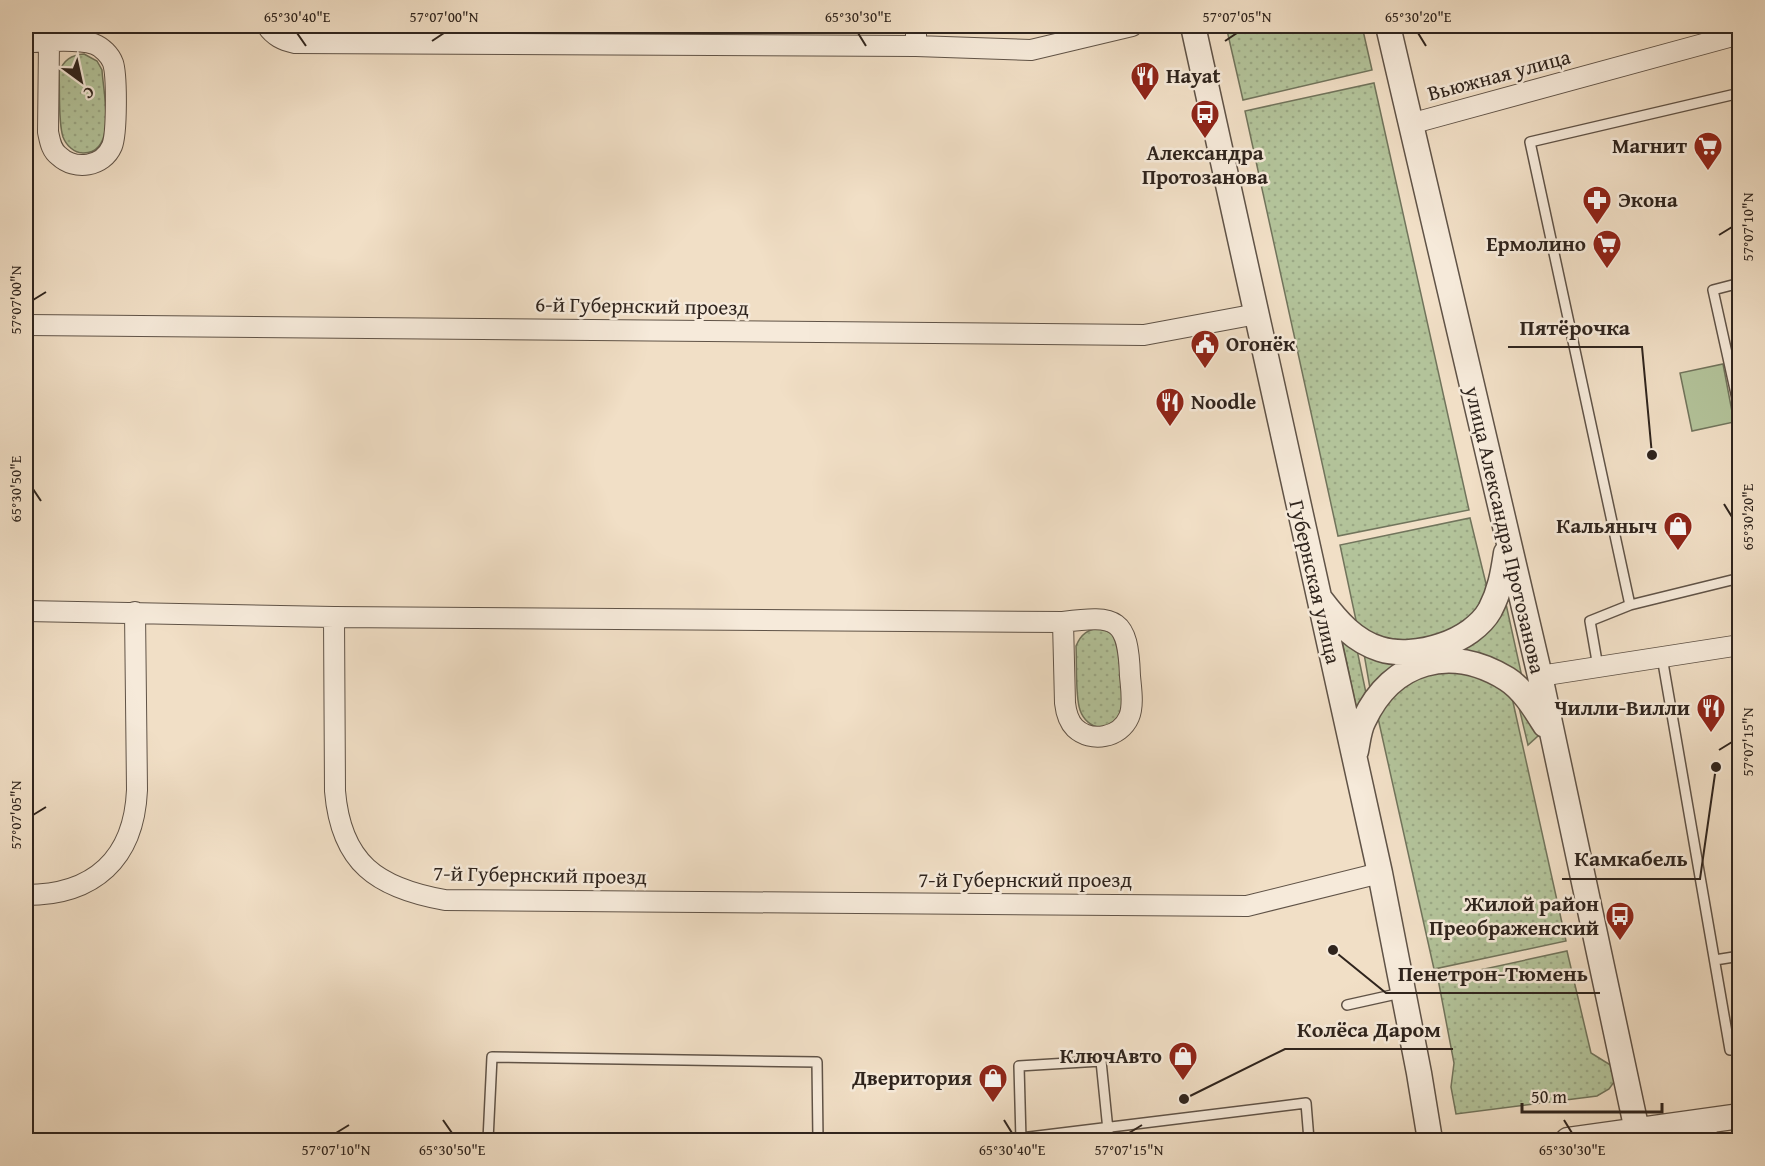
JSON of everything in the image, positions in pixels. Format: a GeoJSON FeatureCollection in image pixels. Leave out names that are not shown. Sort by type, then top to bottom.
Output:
{"type":"FeatureCollection","features":[{"type":"Feature","properties":{"kind":"street"},"geometry":{"type":"LineString","coordinates":[[267,26],[282,40],[295,43],[355,34],[1031,50],[1132,26]]}},
{"type":"Feature","properties":{"kind":"street"},"geometry":{"type":"LineString","coordinates":[[916,26],[916,46]]}},
{"type":"Feature","properties":{"kind":"street","name":"Губернская улица"},"geometry":{"type":"LineString","coordinates":[[1193,26],[1380,873],[1428,1118],[1430,1140]]}},
{"type":"Feature","properties":{"kind":"street","name":"улица Александра Протозанова"},"geometry":{"type":"LineString","coordinates":[[1388,26],[1540,676],[1638,1136]]}},
{"type":"Feature","properties":{"kind":"street","name":"Вьюжная улица"},"geometry":{"type":"LineString","coordinates":[[1410,124],[1740,34]]}},
{"type":"Feature","properties":{"kind":"street"},"geometry":{"type":"LineString","coordinates":[[26,42],[49,42],[82,42],[95,45],[106,52],[113,63],[115,133],[112,146],[105,156],[94,164],[81,166],[68,163],[57,156],[50,145],[48,132],[49,42]]}},
{"type":"Feature","properties":{"kind":"street","name":"6-й Губернский проезд"},"geometry":{"type":"LineString","coordinates":[[26,325],[1144,335],[1257,314]]}},
{"type":"Feature","properties":{"kind":"street"},"geometry":{"type":"LineString","coordinates":[[1317,593],[1336,621],[1358,638],[1381,650],[1413,652],[1439,647],[1466,635],[1489,612],[1501,584],[1508,543]]}},
{"type":"Feature","properties":{"kind":"street"},"geometry":{"type":"LineString","coordinates":[[26,611],[334,617],[1063,622],[1096,618],[1109,621],[1120,628],[1127,639],[1130,652],[1132,704],[1129,717],[1121,728],[1111,735],[1098,737],[1085,734],[1074,727],[1067,716],[1063,622]]}},
{"type":"Feature","properties":{"kind":"street"},"geometry":{"type":"LineString","coordinates":[[26,895],[60,893],[79,887],[111,863],[123,847],[132,829],[137,790],[135,612]]}},
{"type":"Feature","properties":{"kind":"street","name":"7-й Губернский проезд"},"geometry":{"type":"LineString","coordinates":[[334,617],[337,814],[343,834],[352,851],[365,867],[380,880],[417,896],[445,900],[1247,906],[1380,873]]}},
{"type":"Feature","properties":{"kind":"street"},"geometry":{"type":"LineString","coordinates":[[1540,676],[1740,645]]}},
{"type":"Feature","properties":{"kind":"street"},"geometry":{"type":"LineString","coordinates":[[1354,760],[1363,721],[1382,690],[1408,671],[1441,660],[1475,663],[1509,680],[1532,704],[1552,735]]}},
{"type":"Feature","properties":{"kind":"street"},"geometry":{"type":"LineString","coordinates":[[1568,1140],[1712,1130],[1740,1116]]}},
{"type":"Feature","properties":{"kind":"lane"},"geometry":{"type":"LineString","coordinates":[[1630,606],[1530,142],[1740,93]]}},
{"type":"Feature","properties":{"kind":"lane"},"geometry":{"type":"LineString","coordinates":[[1740,284],[1713,290],[1740,412]]}},
{"type":"Feature","properties":{"kind":"lane"},"geometry":{"type":"LineString","coordinates":[[1598,667],[1590,621],[1630,606],[1740,578]]}},
{"type":"Feature","properties":{"kind":"lane"},"geometry":{"type":"LineString","coordinates":[[1662,657],[1730,1050],[1740,1048]]}},
{"type":"Feature","properties":{"kind":"lane"},"geometry":{"type":"LineString","coordinates":[[1715,960],[1740,956]]}},
{"type":"Feature","properties":{"kind":"lane"},"geometry":{"type":"LineString","coordinates":[[1347,1005],[1404,992]]}},
{"type":"Feature","properties":{"kind":"lane"},"geometry":{"type":"LineString","coordinates":[[488,1140],[492,1057],[817,1062],[818,1140]]}},
{"type":"Feature","properties":{"kind":"lane"},"geometry":{"type":"LineString","coordinates":[[1021,1139],[1019,1066],[1101,1061],[1109,1140]]}},
{"type":"Feature","properties":{"kind":"lane"},"geometry":{"type":"LineString","coordinates":[[933,1140],[1021,1139],[1306,1103],[1309,1140]]}},
{"type":"Feature","properties":{"kind":"green space"},"geometry":{"type":"Polygon","coordinates":[[[285,26],[342,26],[338,31],[293,30],[285,26]]]}},
{"type":"Feature","properties":{"kind":"green space"},"geometry":{"type":"Polygon","coordinates":[[[1226,26],[1362,26],[1372,70],[1243,100],[1226,26]]]}},
{"type":"Feature","properties":{"kind":"green space"},"geometry":{"type":"Polygon","coordinates":[[[84,54],[97,61],[102,70],[106,120],[101,144],[94,151],[83,153],[76,152],[66,143],[61,131],[59,72],[68,59],[84,54]]]}},
{"type":"Feature","properties":{"kind":"green space"},"geometry":{"type":"Polygon","coordinates":[[[1374,83],[1469,510],[1338,536],[1245,111],[1374,83]]]}},
{"type":"Feature","properties":{"kind":"green space"},"geometry":{"type":"Polygon","coordinates":[[[1723,364],[1734,422],[1692,431],[1680,373],[1723,364]]]}},
{"type":"Feature","properties":{"kind":"green space"},"geometry":{"type":"Polygon","coordinates":[[[1470,518],[1489,596],[1480,612],[1447,636],[1389,642],[1357,625],[1340,545],[1470,518]]]}},
{"type":"Feature","properties":{"kind":"green space"},"geometry":{"type":"Polygon","coordinates":[[[1506,604],[1522,677],[1506,665],[1491,658],[1475,653],[1455,651],[1506,604]]]}},
{"type":"Feature","properties":{"kind":"green space"},"geometry":{"type":"Polygon","coordinates":[[[1101,628],[1114,635],[1119,644],[1123,694],[1118,718],[1111,725],[1100,727],[1088,722],[1078,704],[1076,646],[1086,633],[1101,628]]]}},
{"type":"Feature","properties":{"kind":"green space"},"geometry":{"type":"Polygon","coordinates":[[[1341,636],[1356,645],[1367,698],[1358,715],[1341,636]]]}},
{"type":"Feature","properties":{"kind":"green space"},"geometry":{"type":"Polygon","coordinates":[[[1363,648],[1413,659],[1371,694],[1363,648]]]}},
{"type":"Feature","properties":{"kind":"green space"},"geometry":{"type":"Polygon","coordinates":[[[1444,667],[1472,670],[1511,693],[1566,941],[1434,969],[1378,718],[1383,707],[1397,691],[1444,667]]]}},
{"type":"Feature","properties":{"kind":"green space"},"geometry":{"type":"Polygon","coordinates":[[[1517,699],[1539,735],[1528,745],[1517,699]]]}},
{"type":"Feature","properties":{"kind":"green space"},"geometry":{"type":"Polygon","coordinates":[[[1567,951],[1591,1053],[1612,1066],[1614,1082],[1609,1089],[1597,1096],[1456,1114],[1451,1087],[1454,1063],[1438,979],[1567,951]]]}},
{"type":"Feature","properties":{"kind":"place","name":"Hayat"},"geometry":{"type":"Point","coordinates":[1145,102]}},
{"type":"Feature","properties":{"kind":"place","name":"Александра Протозанова"},"geometry":{"type":"Point","coordinates":[1205,140]}},
{"type":"Feature","properties":{"kind":"place","name":"Магнит"},"geometry":{"type":"Point","coordinates":[1708,172]}},
{"type":"Feature","properties":{"kind":"place","name":"Экона"},"geometry":{"type":"Point","coordinates":[1597,226]}},
{"type":"Feature","properties":{"kind":"place","name":"Ермолино"},"geometry":{"type":"Point","coordinates":[1607,270]}},
{"type":"Feature","properties":{"kind":"place","name":"Огонёк"},"geometry":{"type":"Point","coordinates":[1205,370]}},
{"type":"Feature","properties":{"kind":"place","name":"Noodle"},"geometry":{"type":"Point","coordinates":[1170,428]}},
{"type":"Feature","properties":{"kind":"place","name":"Пятёрочка"},"geometry":{"type":"Point","coordinates":[1652,455]}},
{"type":"Feature","properties":{"kind":"place","name":"Кальяныч"},"geometry":{"type":"Point","coordinates":[1678,552]}},
{"type":"Feature","properties":{"kind":"place","name":"Чилли-Вилли"},"geometry":{"type":"Point","coordinates":[1711,734]}},
{"type":"Feature","properties":{"kind":"place","name":"Камкабель"},"geometry":{"type":"Point","coordinates":[1716,767]}},
{"type":"Feature","properties":{"kind":"place","name":"Жилой район Преображенский"},"geometry":{"type":"Point","coordinates":[1620,942]}},
{"type":"Feature","properties":{"kind":"place","name":"Пенетрон-Тюмень"},"geometry":{"type":"Point","coordinates":[1333,950]}},
{"type":"Feature","properties":{"kind":"place","name":"КлючАвто"},"geometry":{"type":"Point","coordinates":[1183,1082]}},
{"type":"Feature","properties":{"kind":"place","name":"Колёса Даром"},"geometry":{"type":"Point","coordinates":[1184,1099]}},
{"type":"Feature","properties":{"kind":"place","name":"Дверитория"},"geometry":{"type":"Point","coordinates":[993,1104]}}]}
